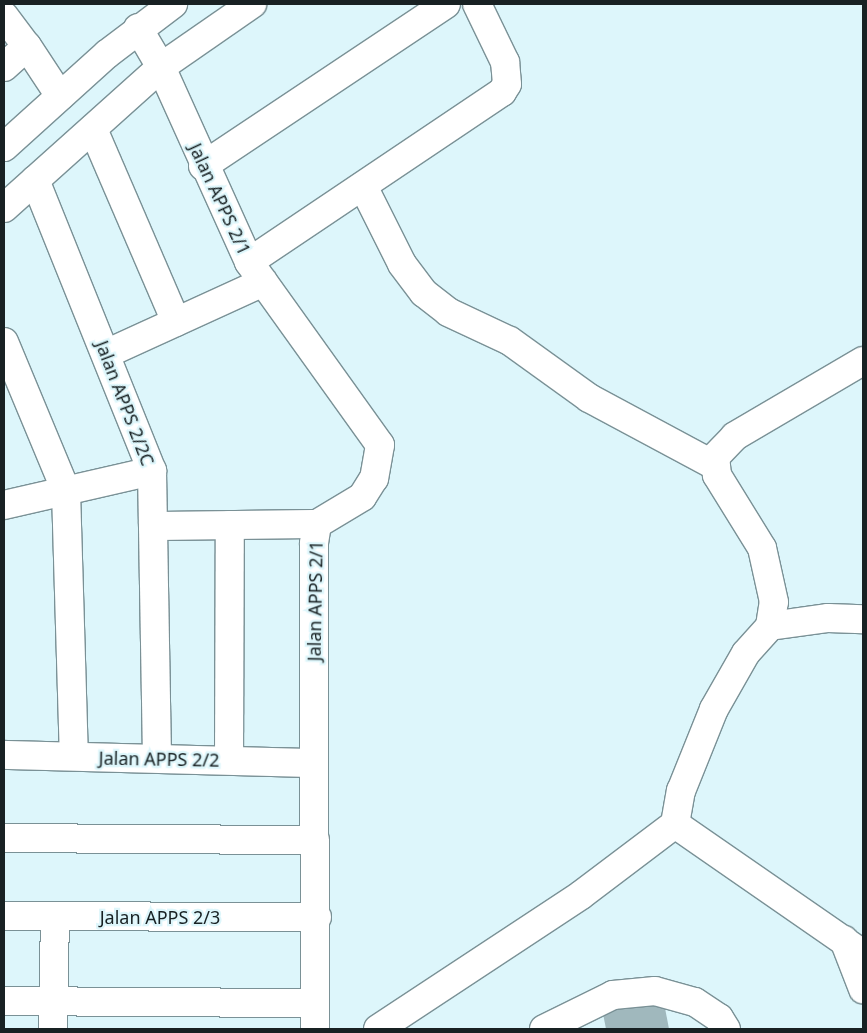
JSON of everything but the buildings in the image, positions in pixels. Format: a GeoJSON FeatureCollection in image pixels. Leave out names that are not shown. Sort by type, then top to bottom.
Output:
{"type":"FeatureCollection","features":[{"type":"Feature","properties":{"kind":"street"},"geometry":{"type":"LineString","coordinates":[[4,147],[138,28],[173,4]]}},
{"type":"Feature","properties":{"kind":"street"},"geometry":{"type":"LineString","coordinates":[[4,208],[161,67],[252,4]]}},
{"type":"Feature","properties":{"kind":"street"},"geometry":{"type":"LineString","coordinates":[[203,166],[446,4]]}},
{"type":"Feature","properties":{"kind":"street"},"geometry":{"type":"LineString","coordinates":[[106,354],[176,322],[256,272],[363,186],[502,92],[507,84],[505,62],[477,4]]}},
{"type":"Feature","properties":{"kind":"street"},"geometry":{"type":"LineString","coordinates":[[4,16],[27,46],[60,96]]}},
{"type":"Feature","properties":{"kind":"street","name":"Jalan APPS 2/1"},"geometry":{"type":"LineString","coordinates":[[138,28],[161,67],[203,166],[256,272],[380,445],[374,478],[362,497],[317,524],[314,763],[317,917],[315,1016]]}},
{"type":"Feature","properties":{"kind":"street"},"geometry":{"type":"LineString","coordinates":[[4,67],[27,46]]}},
{"type":"Feature","properties":{"kind":"street"},"geometry":{"type":"LineString","coordinates":[[93,129],[176,322]]}},
{"type":"Feature","properties":{"kind":"street","name":"Jalan APPS 2/2C"},"geometry":{"type":"LineString","coordinates":[[35,180],[152,471],[157,758]]}},
{"type":"Feature","properties":{"kind":"street"},"geometry":{"type":"LineString","coordinates":[[363,186],[402,264],[424,293],[448,312],[510,341],[596,402],[714,466],[762,548],[774,602],[770,626],[746,653],[714,709],[681,791],[675,824],[581,895],[378,1029]]}},
{"type":"Feature","properties":{"kind":"street"},"geometry":{"type":"LineString","coordinates":[[4,342],[66,491],[74,756]]}},
{"type":"Feature","properties":{"kind":"street"},"geometry":{"type":"LineString","coordinates":[[714,466],[718,449],[735,436],[863,361]]}},
{"type":"Feature","properties":{"kind":"street"},"geometry":{"type":"LineString","coordinates":[[4,505],[152,471]]}},
{"type":"Feature","properties":{"kind":"street"},"geometry":{"type":"LineString","coordinates":[[153,526],[317,524]]}},
{"type":"Feature","properties":{"kind":"street"},"geometry":{"type":"LineString","coordinates":[[228,760],[230,525]]}},
{"type":"Feature","properties":{"kind":"street"},"geometry":{"type":"LineString","coordinates":[[770,626],[828,618],[863,619]]}},
{"type":"Feature","properties":{"kind":"street","name":"Jalan APPS 2/2"},"geometry":{"type":"LineString","coordinates":[[4,755],[314,763]]}},
{"type":"Feature","properties":{"kind":"street"},"geometry":{"type":"LineString","coordinates":[[675,824],[842,936],[863,954]]}},
{"type":"Feature","properties":{"kind":"street"},"geometry":{"type":"LineString","coordinates":[[4,838],[316,840]]}},
{"type":"Feature","properties":{"kind":"street","name":"Jalan APPS 2/3"},"geometry":{"type":"LineString","coordinates":[[4,916],[317,917]]}},
{"type":"Feature","properties":{"kind":"street"},"geometry":{"type":"LineString","coordinates":[[53,1029],[55,917]]}},
{"type":"Feature","properties":{"kind":"street"},"geometry":{"type":"LineString","coordinates":[[842,936],[863,989]]}},
{"type":"Feature","properties":{"kind":"street"},"geometry":{"type":"LineString","coordinates":[[544,1029],[613,995],[655,991],[695,1002],[719,1018],[726,1029]]}},
{"type":"Feature","properties":{"kind":"street"},"geometry":{"type":"LineString","coordinates":[[4,1001],[53,1001],[315,1016]]}}]}
